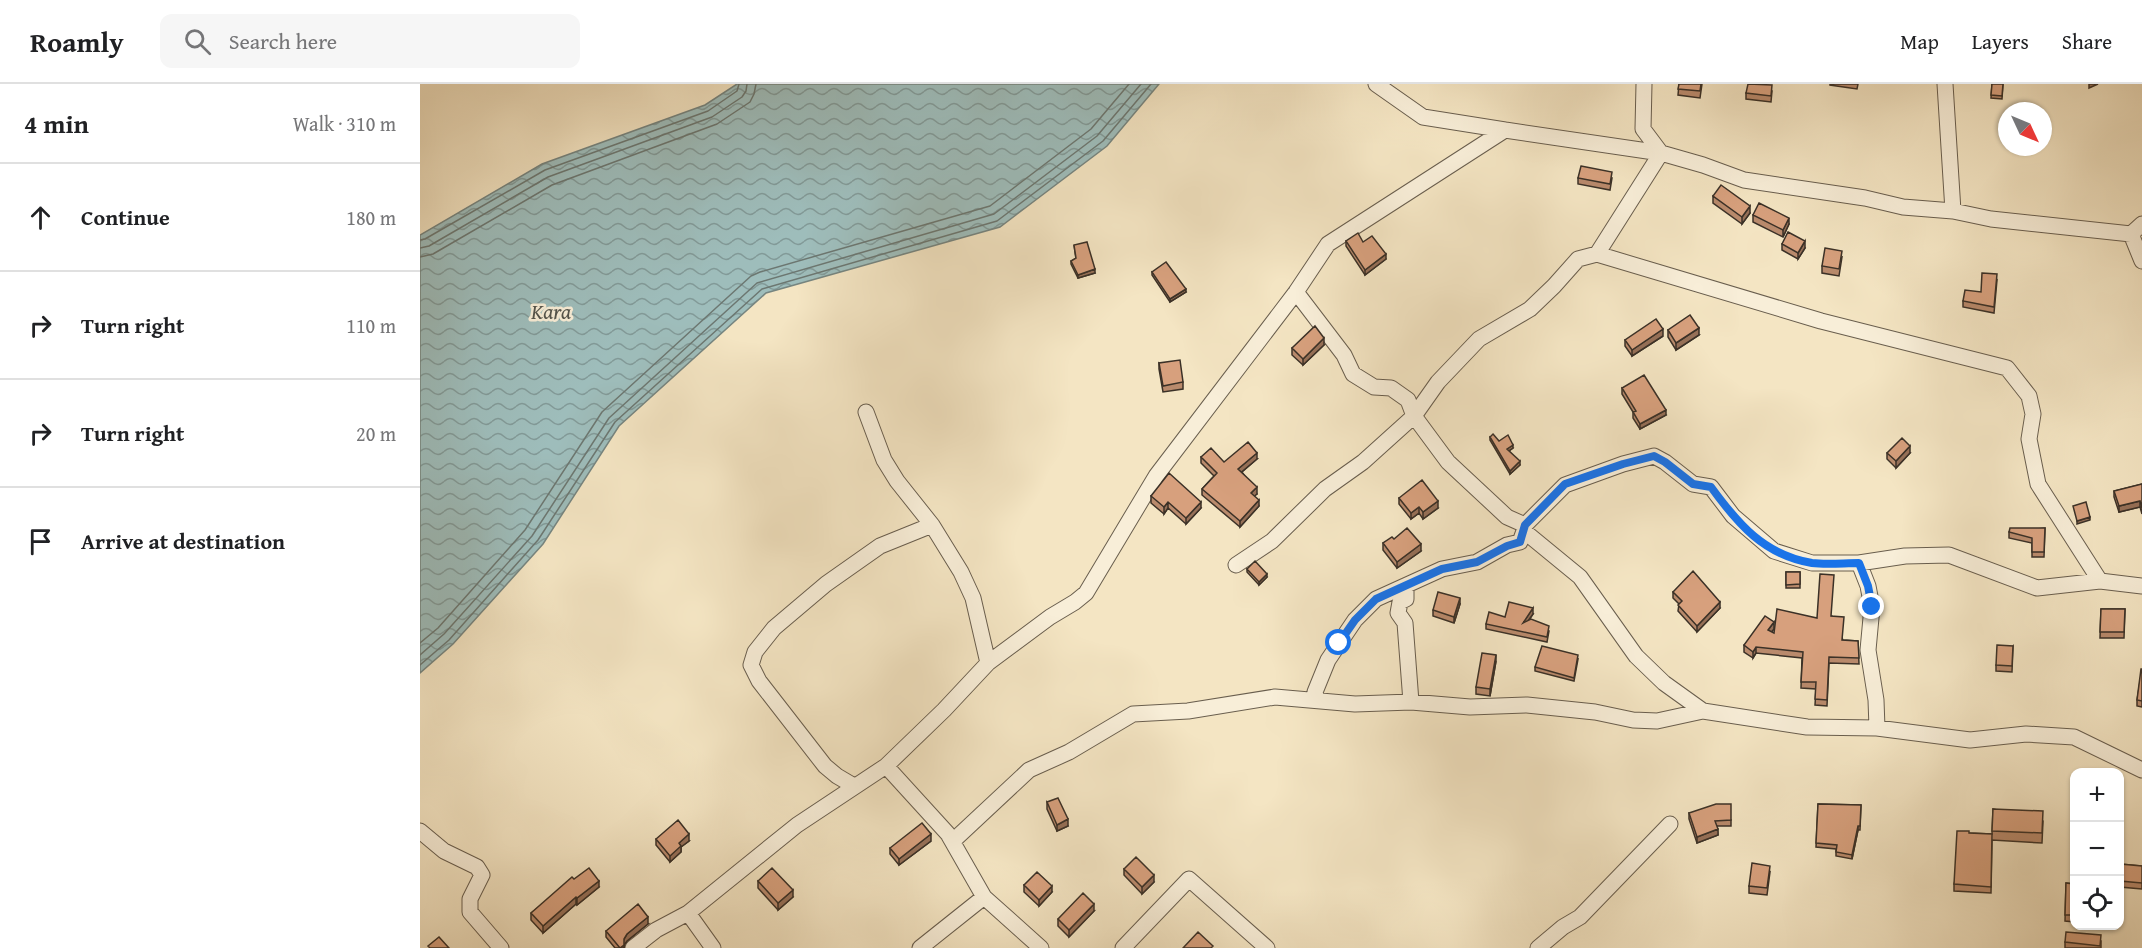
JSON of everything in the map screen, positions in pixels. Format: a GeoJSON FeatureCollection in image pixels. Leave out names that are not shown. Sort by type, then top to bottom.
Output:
{"type":"FeatureCollection","features":[{"type":"Feature","properties":{"kind":"street"},"geometry":{"type":"LineString","coordinates":[[1376,84],[1424,117],[1661,153],[1744,180],[1865,198],[1903,207],[1953,212],[1991,219],[2136,229],[2142,261]]}},
{"type":"Feature","properties":{"kind":"street"},"geometry":{"type":"LineString","coordinates":[[1644,84],[1643,129],[1661,153]]}},
{"type":"Feature","properties":{"kind":"street"},"geometry":{"type":"LineString","coordinates":[[1945,84],[1953,212]]}},
{"type":"Feature","properties":{"kind":"street"},"geometry":{"type":"LineString","coordinates":[[633,948],[656,930],[688,913],[797,825],[886,766],[944,710],[988,663],[1050,616],[1086,593],[1156,476],[1296,292],[1328,244],[1505,130]]}},
{"type":"Feature","properties":{"kind":"street"},"geometry":{"type":"LineString","coordinates":[[1598,254],[1661,153]]}},
{"type":"Feature","properties":{"kind":"street"},"geometry":{"type":"LineString","coordinates":[[1236,565],[1272,541],[1325,489],[1363,462],[1414,416],[1438,382],[1479,339],[1530,309],[1578,259],[1598,254],[1821,321],[2007,368],[2029,396],[2033,414],[2029,439],[2038,484],[2100,581]]}},
{"type":"Feature","properties":{"kind":"street"},"geometry":{"type":"LineString","coordinates":[[1296,292],[1344,355],[1353,374],[1374,387],[1391,388],[1408,400],[1414,416],[1448,462],[1507,518],[1525,528],[1580,577],[1636,656],[1664,682],[1703,711]]}},
{"type":"Feature","properties":{"kind":"street"},"geometry":{"type":"LineString","coordinates":[[866,412],[884,460],[897,481],[932,525],[961,572],[973,598],[988,663]]}},
{"type":"Feature","properties":{"kind":"street"},"geometry":{"type":"LineString","coordinates":[[1317,700],[1315,692],[1328,660],[1355,620],[1376,599],[1442,569],[1477,562],[1507,546],[1520,542],[1525,528],[1565,484],[1654,456],[1693,484],[1711,487],[1738,522],[1774,552],[1812,563],[1859,563],[1905,556],[1949,555],[2037,588],[2100,581],[2142,586]]}},
{"type":"Feature","properties":{"kind":"street"},"geometry":{"type":"LineString","coordinates":[[854,786],[825,766],[759,681],[751,664],[754,652],[774,628],[826,584],[880,546],[932,525]]}},
{"type":"Feature","properties":{"kind":"street"},"geometry":{"type":"LineString","coordinates":[[1859,563],[1868,586],[1872,607],[1868,650],[1876,700],[1877,728]]}},
{"type":"Feature","properties":{"kind":"street"},"geometry":{"type":"LineString","coordinates":[[1406,586],[1406,599],[1400,602],[1398,613],[1405,623],[1411,702]]}},
{"type":"Feature","properties":{"kind":"street"},"geometry":{"type":"LineString","coordinates":[[953,841],[1029,770],[1069,752],[1133,714],[1188,711],[1275,697],[1355,704],[1411,702],[1470,707],[1527,705],[1595,712],[1633,720],[1657,721],[1703,711],[1807,727],[1877,728],[1970,740],[2026,734],[2074,738],[2142,770]]}},
{"type":"Feature","properties":{"kind":"street"},"geometry":{"type":"LineString","coordinates":[[886,766],[953,841],[984,897],[1041,948]]}},
{"type":"Feature","properties":{"kind":"street"},"geometry":{"type":"LineString","coordinates":[[1538,948],[1563,927],[1580,917],[1670,824]]}},
{"type":"Feature","properties":{"kind":"street"},"geometry":{"type":"LineString","coordinates":[[420,831],[444,850],[477,867],[482,875],[470,899],[470,912],[501,948]]}},
{"type":"Feature","properties":{"kind":"street"},"geometry":{"type":"LineString","coordinates":[[1123,948],[1189,879],[1267,948]]}},
{"type":"Feature","properties":{"kind":"street"},"geometry":{"type":"LineString","coordinates":[[920,948],[984,897]]}},
{"type":"Feature","properties":{"kind":"street"},"geometry":{"type":"LineString","coordinates":[[688,913],[713,948]]}},
{"type":"Feature","properties":{"kind":"water","name":"Kara"},"geometry":{"type":"Polygon","coordinates":[[[737,84],[1159,84],[1107,146],[1000,227],[766,293],[619,426],[543,544],[453,644],[420,673],[420,235],[542,164],[705,105],[737,84]]]}},
{"type":"Feature","properties":{"kind":"building"},"geometry":{"type":"Polygon","coordinates":[[[1679,84],[1701,84],[1700,91],[1678,89],[1679,84]]]}},
{"type":"Feature","properties":{"kind":"building"},"geometry":{"type":"Polygon","coordinates":[[[1748,84],[1772,85],[1771,96],[1746,93],[1748,84]]]}},
{"type":"Feature","properties":{"kind":"building"},"geometry":{"type":"Polygon","coordinates":[[[1992,84],[2003,84],[2002,96],[1991,95],[1992,84]]]}},
{"type":"Feature","properties":{"kind":"building"},"geometry":{"type":"Polygon","coordinates":[[[1581,166],[1612,172],[1610,184],[1578,178],[1581,166]]]}},
{"type":"Feature","properties":{"kind":"building"},"geometry":{"type":"Polygon","coordinates":[[[1721,185],[1750,206],[1742,217],[1713,196],[1721,185]]]}},
{"type":"Feature","properties":{"kind":"building"},"geometry":{"type":"Polygon","coordinates":[[[1759,203],[1789,218],[1783,230],[1753,215],[1759,203]]]}},
{"type":"Feature","properties":{"kind":"building"},"geometry":{"type":"Polygon","coordinates":[[[1788,232],[1805,241],[1798,253],[1782,244],[1788,232]]]}},
{"type":"Feature","properties":{"kind":"building"},"geometry":{"type":"Polygon","coordinates":[[[1358,233],[1363,242],[1372,236],[1386,254],[1365,270],[1346,241],[1358,233]]]}},
{"type":"Feature","properties":{"kind":"building"},"geometry":{"type":"Polygon","coordinates":[[[1087,242],[1095,269],[1078,275],[1071,261],[1076,258],[1074,245],[1087,242]]]}},
{"type":"Feature","properties":{"kind":"building"},"geometry":{"type":"Polygon","coordinates":[[[1825,248],[1842,251],[1839,269],[1822,266],[1825,248]]]}},
{"type":"Feature","properties":{"kind":"building"},"geometry":{"type":"Polygon","coordinates":[[[1166,262],[1186,289],[1170,299],[1152,272],[1166,262]]]}},
{"type":"Feature","properties":{"kind":"building"},"geometry":{"type":"Polygon","coordinates":[[[1982,273],[1997,274],[1994,307],[1963,301],[1965,290],[1981,292],[1982,273]]]}},
{"type":"Feature","properties":{"kind":"building"},"geometry":{"type":"Polygon","coordinates":[[[1690,315],[1699,328],[1676,343],[1668,330],[1690,315]]]}},
{"type":"Feature","properties":{"kind":"building"},"geometry":{"type":"Polygon","coordinates":[[[1656,319],[1663,329],[1632,350],[1625,340],[1656,319]]]}},
{"type":"Feature","properties":{"kind":"building"},"geometry":{"type":"Polygon","coordinates":[[[1315,326],[1324,338],[1303,359],[1292,348],[1315,326]]]}},
{"type":"Feature","properties":{"kind":"building"},"geometry":{"type":"Polygon","coordinates":[[[1180,360],[1183,382],[1163,386],[1159,363],[1180,360]]]}},
{"type":"Feature","properties":{"kind":"building"},"geometry":{"type":"Polygon","coordinates":[[[1644,375],[1666,410],[1640,424],[1633,412],[1636,411],[1622,388],[1644,375]]]}},
{"type":"Feature","properties":{"kind":"building"},"geometry":{"type":"Polygon","coordinates":[[[1493,434],[1499,441],[1508,435],[1513,445],[1507,449],[1520,461],[1510,471],[1490,437],[1493,434]]]}},
{"type":"Feature","properties":{"kind":"building"},"geometry":{"type":"Polygon","coordinates":[[[1902,438],[1910,446],[1896,461],[1887,453],[1902,438]]]}},
{"type":"Feature","properties":{"kind":"building"},"geometry":{"type":"Polygon","coordinates":[[[1248,442],[1257,453],[1238,469],[1257,487],[1251,493],[1259,500],[1240,521],[1202,489],[1217,473],[1201,457],[1211,448],[1224,462],[1248,442]]]}},
{"type":"Feature","properties":{"kind":"building"},"geometry":{"type":"Polygon","coordinates":[[[1169,473],[1201,502],[1186,518],[1168,502],[1164,507],[1151,496],[1169,473]]]}},
{"type":"Feature","properties":{"kind":"building"},"geometry":{"type":"Polygon","coordinates":[[[1422,480],[1438,501],[1423,512],[1419,507],[1411,513],[1399,498],[1422,480]]]}},
{"type":"Feature","properties":{"kind":"building"},"geometry":{"type":"Polygon","coordinates":[[[2142,484],[2142,508],[2140,501],[2119,506],[2114,491],[2142,484]]]}},
{"type":"Feature","properties":{"kind":"building"},"geometry":{"type":"Polygon","coordinates":[[[2086,502],[2090,517],[2077,521],[2073,506],[2086,502]]]}},
{"type":"Feature","properties":{"kind":"building"},"geometry":{"type":"Polygon","coordinates":[[[1407,528],[1421,544],[1397,562],[1383,543],[1392,537],[1394,539],[1407,528]]]}},
{"type":"Feature","properties":{"kind":"building"},"geometry":{"type":"Polygon","coordinates":[[[2010,528],[2045,528],[2044,552],[2032,552],[2032,538],[2009,532],[2010,528]]]}},
{"type":"Feature","properties":{"kind":"building"},"geometry":{"type":"Polygon","coordinates":[[[1255,561],[1267,574],[1259,582],[1247,569],[1255,561]]]}},
{"type":"Feature","properties":{"kind":"building"},"geometry":{"type":"Polygon","coordinates":[[[1693,571],[1720,602],[1697,626],[1678,605],[1682,601],[1673,592],[1693,571]]]}},
{"type":"Feature","properties":{"kind":"building"},"geometry":{"type":"Polygon","coordinates":[[[1786,572],[1800,572],[1800,584],[1786,585],[1786,572]]]}},
{"type":"Feature","properties":{"kind":"building"},"geometry":{"type":"Polygon","coordinates":[[[1820,574],[1834,575],[1831,616],[1844,617],[1842,640],[1858,641],[1859,658],[1829,657],[1827,700],[1815,699],[1816,682],[1801,682],[1803,652],[1756,647],[1753,652],[1744,645],[1765,616],[1774,622],[1768,630],[1774,633],[1777,609],[1817,618],[1820,574]]]}},
{"type":"Feature","properties":{"kind":"building"},"geometry":{"type":"Polygon","coordinates":[[[1438,592],[1460,598],[1454,617],[1433,610],[1438,592]]]}},
{"type":"Feature","properties":{"kind":"building"},"geometry":{"type":"Polygon","coordinates":[[[1509,602],[1533,608],[1523,623],[1531,619],[1549,626],[1547,637],[1486,624],[1489,612],[1505,617],[1509,602]]]}},
{"type":"Feature","properties":{"kind":"building"},"geometry":{"type":"Polygon","coordinates":[[[2101,609],[2125,609],[2124,632],[2100,632],[2101,609]]]}},
{"type":"Feature","properties":{"kind":"building"},"geometry":{"type":"Polygon","coordinates":[[[1997,645],[2013,646],[2012,666],[1996,665],[1997,645]]]}},
{"type":"Feature","properties":{"kind":"building"},"geometry":{"type":"Polygon","coordinates":[[[1542,646],[1578,655],[1574,678],[1535,667],[1542,646]]]}},
{"type":"Feature","properties":{"kind":"building"},"geometry":{"type":"Polygon","coordinates":[[[1482,653],[1496,655],[1490,689],[1476,687],[1482,653]]]}},
{"type":"Feature","properties":{"kind":"building"},"geometry":{"type":"Polygon","coordinates":[[[2142,669],[2142,701],[2137,700],[2142,669]]]}},
{"type":"Feature","properties":{"kind":"building"},"geometry":{"type":"Polygon","coordinates":[[[1058,798],[1068,819],[1057,825],[1047,802],[1058,798]]]}},
{"type":"Feature","properties":{"kind":"building"},"geometry":{"type":"Polygon","coordinates":[[[1716,804],[1731,804],[1731,820],[1715,821],[1718,829],[1697,837],[1689,813],[1716,804]]]}},
{"type":"Feature","properties":{"kind":"building"},"geometry":{"type":"Polygon","coordinates":[[[1818,804],[1861,805],[1860,826],[1858,826],[1852,855],[1836,852],[1837,845],[1816,843],[1818,804]]]}},
{"type":"Feature","properties":{"kind":"building"},"geometry":{"type":"Polygon","coordinates":[[[1993,809],[2043,811],[2042,833],[1992,831],[1993,809]]]}},
{"type":"Feature","properties":{"kind":"building"},"geometry":{"type":"Polygon","coordinates":[[[678,820],[689,834],[670,856],[656,839],[678,820]]]}},
{"type":"Feature","properties":{"kind":"building"},"geometry":{"type":"Polygon","coordinates":[[[922,823],[931,834],[899,859],[890,848],[922,823]]]}},
{"type":"Feature","properties":{"kind":"building"},"geometry":{"type":"Polygon","coordinates":[[[1957,831],[1992,834],[1991,887],[1954,884],[1957,831]]]}},
{"type":"Feature","properties":{"kind":"building"},"geometry":{"type":"Polygon","coordinates":[[[1136,857],[1154,875],[1142,887],[1124,869],[1136,857]]]}},
{"type":"Feature","properties":{"kind":"building"},"geometry":{"type":"Polygon","coordinates":[[[1752,863],[1770,866],[1767,888],[1749,886],[1752,863]]]}},
{"type":"Feature","properties":{"kind":"building"},"geometry":{"type":"Polygon","coordinates":[[[2124,864],[2142,866],[2142,883],[2124,881],[2124,864]]]}},
{"type":"Feature","properties":{"kind":"building"},"geometry":{"type":"Polygon","coordinates":[[[589,868],[599,881],[576,897],[543,926],[531,913],[572,877],[574,879],[589,868]]]}},
{"type":"Feature","properties":{"kind":"building"},"geometry":{"type":"Polygon","coordinates":[[[772,868],[793,890],[778,903],[758,881],[772,868]]]}},
{"type":"Feature","properties":{"kind":"building"},"geometry":{"type":"Polygon","coordinates":[[[1037,872],[1052,886],[1039,900],[1024,885],[1037,872]]]}},
{"type":"Feature","properties":{"kind":"building"},"geometry":{"type":"Polygon","coordinates":[[[2066,883],[2070,884],[2070,915],[2065,915],[2066,883]]]}},
{"type":"Feature","properties":{"kind":"building"},"geometry":{"type":"Polygon","coordinates":[[[1083,893],[1094,904],[1069,930],[1058,919],[1083,893]]]}},
{"type":"Feature","properties":{"kind":"building"},"geometry":{"type":"Polygon","coordinates":[[[638,904],[648,917],[627,934],[624,945],[620,948],[606,931],[638,904]]]}},
{"type":"Feature","properties":{"kind":"building"},"geometry":{"type":"Polygon","coordinates":[[[1198,932],[1213,946],[1211,948],[1183,948],[1198,932]]]}},
{"type":"Feature","properties":{"kind":"building"},"geometry":{"type":"Polygon","coordinates":[[[2066,932],[2101,935],[2100,946],[2065,942],[2066,932]]]}},
{"type":"Feature","properties":{"kind":"building"},"geometry":{"type":"Polygon","coordinates":[[[439,937],[449,948],[430,948],[428,946],[439,937]]]}},
{"type":"Feature","properties":{"kind":"route"},"geometry":{"type":"LineString","coordinates":[[1339,643],[1355,620],[1376,599],[1442,569],[1477,562],[1507,546],[1520,542],[1525,525],[1565,484],[1654,456],[1693,484],[1711,487],[1743,528],[1774,552],[1812,563],[1859,563],[1868,586],[1872,607]]}}]}
